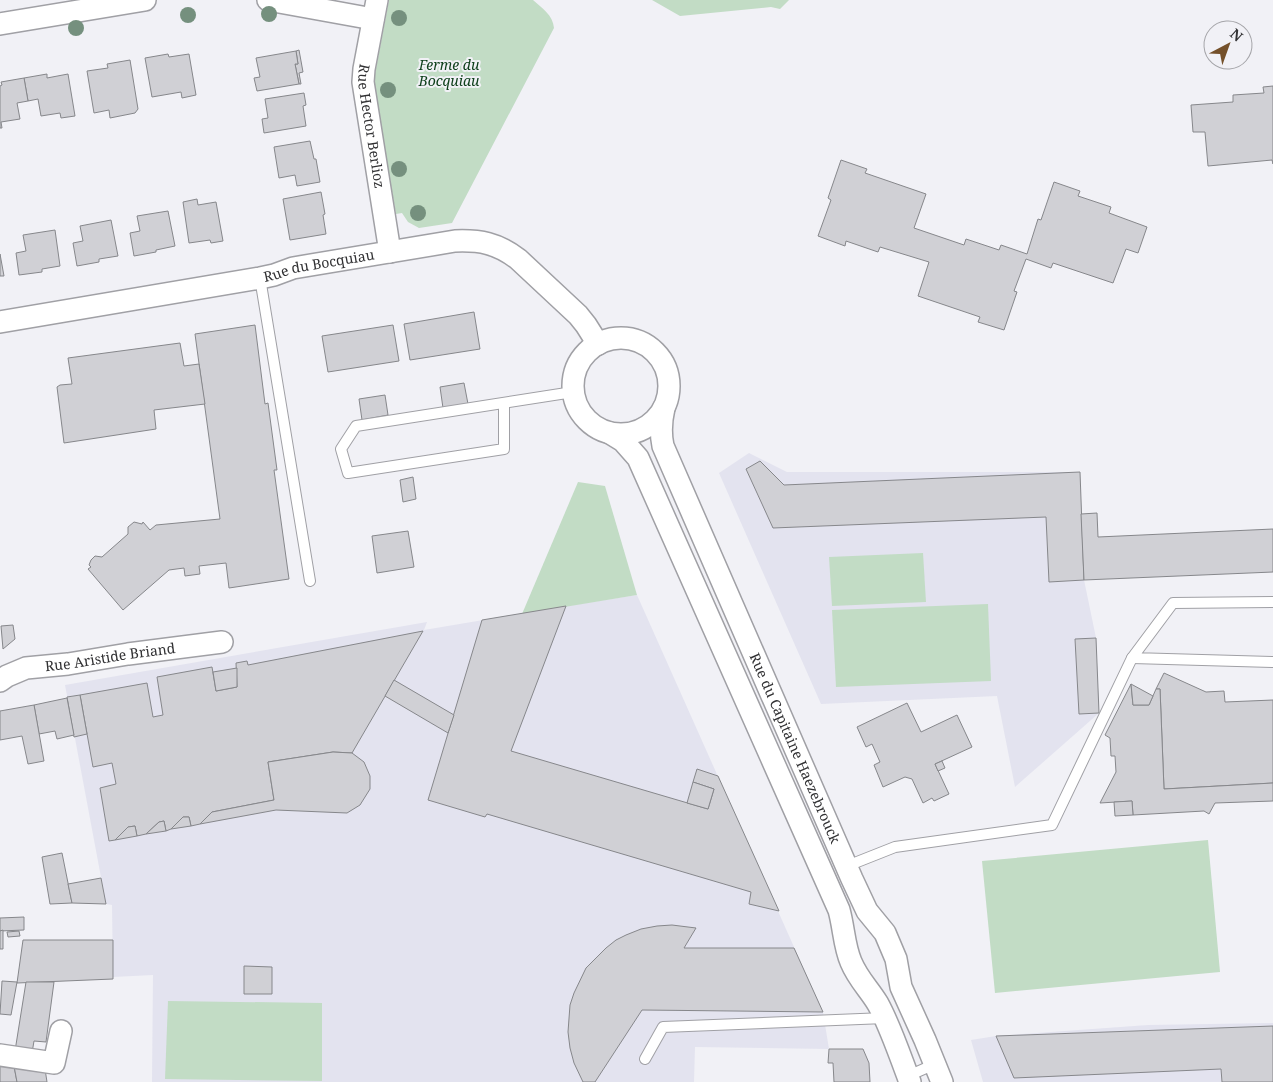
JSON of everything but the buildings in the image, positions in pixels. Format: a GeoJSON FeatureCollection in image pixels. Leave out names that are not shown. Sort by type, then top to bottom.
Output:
{"type":"FeatureCollection","features":[{"type":"Feature","properties":{"kind":"street"},"geometry":{"type":"LineString","coordinates":[[0,24],[145,0]]}},
{"type":"Feature","properties":{"kind":"street"},"geometry":{"type":"LineString","coordinates":[[268,0],[375,10]]}},
{"type":"Feature","properties":{"kind":"street","name":"Rue Hector Berlioz"},"geometry":{"type":"LineString","coordinates":[[375,10],[363,82],[390,252]]}},
{"type":"Feature","properties":{"kind":"street","name":"Rue du Bocquiau"},"geometry":{"type":"LineString","coordinates":[[0,322],[260,278],[293,268],[454,241],[482,241],[508,252],[518,259],[586,325],[598,344]]}},
{"type":"Feature","properties":{"kind":"street"},"geometry":{"type":"LineString","coordinates":[[626,338],[640,342],[653,350],[662,361],[668,374],[668,395],[664,408],[656,418],[635,432],[622,434],[598,428],[579,410],[573,392],[578,364],[598,344],[611,339],[626,338]]}},
{"type":"Feature","properties":{"kind":"street","name":"Rue du Capitaine Haezebrouck"},"geometry":{"type":"LineString","coordinates":[[664,408],[661,434],[663,446],[846,866],[867,911],[885,933],[896,959],[902,987],[938,1073]]}},
{"type":"Feature","properties":{"kind":"street","name":"Rue du Capitaine Haezebrouck"},"geometry":{"type":"LineString","coordinates":[[610,432],[623,441],[638,458],[838,910],[851,963],[859,979],[877,1002],[909,1079]]}},
{"type":"Feature","properties":{"kind":"street","name":"Rue Aristide Briand"},"geometry":{"type":"LineString","coordinates":[[0,681],[26,668],[68,664],[222,642]]}},
{"type":"Feature","properties":{"kind":"street"},"geometry":{"type":"LineString","coordinates":[[0,1055],[54,1063],[61,1031]]}},
{"type":"Feature","properties":{"kind":"lane"},"geometry":{"type":"LineString","coordinates":[[260,278],[310,581]]}},
{"type":"Feature","properties":{"kind":"lane"},"geometry":{"type":"LineString","coordinates":[[504,402],[504,449],[348,473],[341,449],[356,426],[504,402],[573,392]]}},
{"type":"Feature","properties":{"kind":"lane"},"geometry":{"type":"LineString","coordinates":[[846,866],[895,847],[1052,825],[1132,658],[1173,603],[1273,602]]}},
{"type":"Feature","properties":{"kind":"lane"},"geometry":{"type":"LineString","coordinates":[[1132,658],[1273,662]]}},
{"type":"Feature","properties":{"kind":"lane"},"geometry":{"type":"LineString","coordinates":[[645,1059],[663,1027],[885,1018]]}},
{"type":"Feature","properties":{"kind":"lane"},"geometry":{"type":"LineString","coordinates":[[909,1079],[938,1073]]}},
{"type":"Feature","properties":{"kind":"shaded area"},"geometry":{"type":"Polygon","coordinates":[[[749,453],[787,472],[1080,472],[1084,580],[1096,638],[1099,713],[1015,787],[997,696],[821,704],[719,473],[749,453]]]}},
{"type":"Feature","properties":{"kind":"shaded area"},"geometry":{"type":"Polygon","coordinates":[[[637,595],[823,1012],[829,1049],[695,1047],[694,1082],[152,1082],[153,975],[113,977],[112,905],[106,904],[65,685],[427,622],[424,630],[637,595]]]}},
{"type":"Feature","properties":{"kind":"shaded area"},"geometry":{"type":"Polygon","coordinates":[[[1273,1023],[1273,1082],[983,1082],[971,1040],[996,1036],[1148,1025],[1273,1023]]]}},
{"type":"Feature","properties":{"kind":"green space","name":"Ferme du Bocquiau"},"geometry":{"type":"Polygon","coordinates":[[[389,0],[533,0],[552,19],[554,28],[452,223],[419,228],[408,222],[402,213],[396,214],[373,84],[389,0]]]}},
{"type":"Feature","properties":{"kind":"green space"},"geometry":{"type":"Polygon","coordinates":[[[652,0],[789,0],[780,9],[771,7],[680,16],[652,0]]]}},
{"type":"Feature","properties":{"kind":"green space"},"geometry":{"type":"Polygon","coordinates":[[[578,482],[605,486],[637,595],[522,614],[578,482]]]}},
{"type":"Feature","properties":{"kind":"green space"},"geometry":{"type":"Polygon","coordinates":[[[923,553],[926,602],[832,606],[829,557],[923,553]]]}},
{"type":"Feature","properties":{"kind":"green space"},"geometry":{"type":"Polygon","coordinates":[[[988,604],[991,681],[836,687],[832,610],[988,604]]]}},
{"type":"Feature","properties":{"kind":"green space"},"geometry":{"type":"Polygon","coordinates":[[[1208,840],[1220,972],[995,993],[982,861],[1208,840]]]}},
{"type":"Feature","properties":{"kind":"green space"},"geometry":{"type":"Polygon","coordinates":[[[168,1001],[322,1003],[322,1081],[165,1079],[168,1001]]]}}]}
